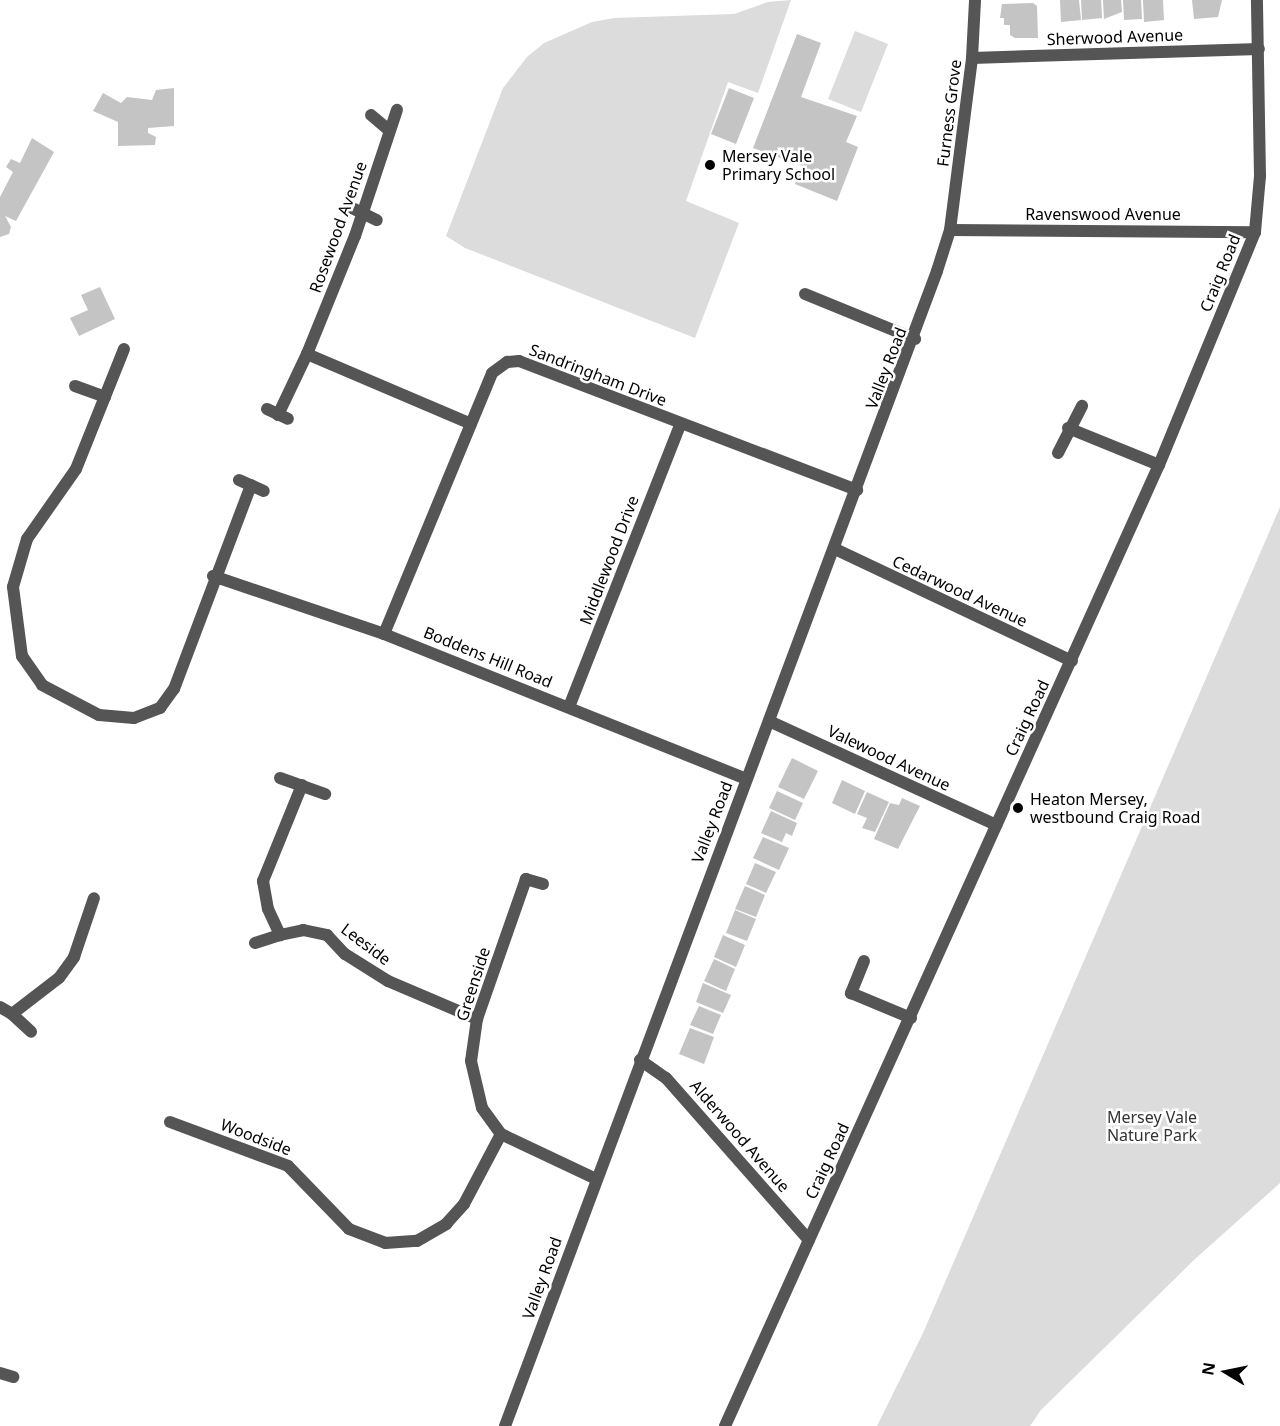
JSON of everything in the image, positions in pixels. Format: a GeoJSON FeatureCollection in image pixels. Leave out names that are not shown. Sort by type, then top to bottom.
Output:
{"type":"FeatureCollection","features":[{"type":"Feature","properties":{"kind":"street","name":"Furness Grove"},"geometry":{"type":"LineString","coordinates":[[950,230],[972,58],[975,0]]}},
{"type":"Feature","properties":{"kind":"street","name":"Craig Road"},"geometry":{"type":"LineString","coordinates":[[725,1426],[1072,662],[1159,465],[1255,232],[1260,176],[1257,0]]}},
{"type":"Feature","properties":{"kind":"street","name":"Sherwood Avenue"},"geometry":{"type":"LineString","coordinates":[[972,58],[1259,49]]}},
{"type":"Feature","properties":{"kind":"street","name":"Rosewood Avenue"},"geometry":{"type":"LineString","coordinates":[[277,414],[307,354],[363,213],[397,110]]}},
{"type":"Feature","properties":{"kind":"street"},"geometry":{"type":"LineString","coordinates":[[371,115],[389,130]]}},
{"type":"Feature","properties":{"kind":"street"},"geometry":{"type":"LineString","coordinates":[[348,206],[377,220]]}},
{"type":"Feature","properties":{"kind":"street","name":"Ravenswood Avenue"},"geometry":{"type":"LineString","coordinates":[[950,230],[1255,232]]}},
{"type":"Feature","properties":{"kind":"street","name":"Valley Road"},"geometry":{"type":"LineString","coordinates":[[505,1426],[640,1060],[915,339],[950,230]]}},
{"type":"Feature","properties":{"kind":"street"},"geometry":{"type":"LineString","coordinates":[[804,294],[915,339]]}},
{"type":"Feature","properties":{"kind":"street"},"geometry":{"type":"LineString","coordinates":[[124,349],[76,469],[27,539],[13,587],[22,656],[42,685],[99,715],[134,718],[160,708],[174,689],[245,483],[264,491]]}},
{"type":"Feature","properties":{"kind":"street"},"geometry":{"type":"LineString","coordinates":[[307,354],[471,424]]}},
{"type":"Feature","properties":{"kind":"street","name":"Sandringham Drive"},"geometry":{"type":"LineString","coordinates":[[384,634],[492,373],[507,362],[519,361],[680,425],[857,490]]}},
{"type":"Feature","properties":{"kind":"street"},"geometry":{"type":"LineString","coordinates":[[75,386],[105,397]]}},
{"type":"Feature","properties":{"kind":"street"},"geometry":{"type":"LineString","coordinates":[[1058,453],[1068,428],[1082,406]]}},
{"type":"Feature","properties":{"kind":"street","name":"Middlewood Drive"},"geometry":{"type":"LineString","coordinates":[[569,707],[680,425]]}},
{"type":"Feature","properties":{"kind":"street"},"geometry":{"type":"LineString","coordinates":[[1068,428],[1159,465]]}},
{"type":"Feature","properties":{"kind":"street","name":"Cedarwood Avenue"},"geometry":{"type":"LineString","coordinates":[[835,549],[1072,662]]}},
{"type":"Feature","properties":{"kind":"street","name":"Boddens Hill Road"},"geometry":{"type":"LineString","coordinates":[[213,576],[384,634],[746,779]]}},
{"type":"Feature","properties":{"kind":"street","name":"Valewood Avenue"},"geometry":{"type":"LineString","coordinates":[[769,721],[996,825]]}},
{"type":"Feature","properties":{"kind":"street"},"geometry":{"type":"LineString","coordinates":[[280,778],[325,794]]}},
{"type":"Feature","properties":{"kind":"street"},"geometry":{"type":"LineString","coordinates":[[280,935],[268,909],[263,881],[302,785]]}},
{"type":"Feature","properties":{"kind":"street","name":"Greenside"},"geometry":{"type":"LineString","coordinates":[[543,884],[526,879],[477,1019],[471,1061],[482,1108],[501,1134],[596,1179]]}},
{"type":"Feature","properties":{"kind":"street"},"geometry":{"type":"LineString","coordinates":[[12,1014],[59,978],[74,957],[94,898]]}},
{"type":"Feature","properties":{"kind":"street","name":"Leeside"},"geometry":{"type":"LineString","coordinates":[[255,943],[303,930],[327,935],[345,954],[388,981],[477,1019]]}},
{"type":"Feature","properties":{"kind":"street"},"geometry":{"type":"LineString","coordinates":[[864,961],[851,993],[910,1018]]}},
{"type":"Feature","properties":{"kind":"street"},"geometry":{"type":"LineString","coordinates":[[0,1007],[12,1014],[31,1032]]}},
{"type":"Feature","properties":{"kind":"street","name":"Alderwood Avenue"},"geometry":{"type":"LineString","coordinates":[[640,1060],[666,1078],[809,1240]]}},
{"type":"Feature","properties":{"kind":"street","name":"Woodside"},"geometry":{"type":"LineString","coordinates":[[171,1122],[288,1166],[349,1229],[385,1243],[417,1241],[446,1224],[464,1204],[501,1134]]}},
{"type":"Feature","properties":{"kind":"street"},"geometry":{"type":"LineString","coordinates":[[0,1373],[13,1377]]}},
{"type":"Feature","properties":{"kind":"green space"},"geometry":{"type":"Polygon","coordinates":[[[791,0],[758,93],[728,82],[686,201],[739,223],[695,338],[465,248],[446,236],[503,88],[527,57],[544,43],[592,22],[614,18],[734,14],[768,2],[791,0]]]}},
{"type":"Feature","properties":{"kind":"green space"},"geometry":{"type":"Polygon","coordinates":[[[855,31],[888,44],[861,112],[828,99],[855,31]]]}},
{"type":"Feature","properties":{"kind":"green space","name":"Mersey Vale Nature Park"},"geometry":{"type":"Polygon","coordinates":[[[1280,507],[1280,1183],[1195,1259],[1041,1410],[1030,1426],[877,1426],[923,1333],[1280,507]]]}},
{"type":"Feature","properties":{"kind":"building"},"geometry":{"type":"Polygon","coordinates":[[[1060,0],[1079,0],[1081,20],[1061,22],[1060,0]]]}},
{"type":"Feature","properties":{"kind":"building"},"geometry":{"type":"Polygon","coordinates":[[[1081,0],[1101,0],[1102,18],[1082,20],[1081,0]]]}},
{"type":"Feature","properties":{"kind":"building"},"geometry":{"type":"Polygon","coordinates":[[[1103,0],[1121,0],[1122,12],[1104,19],[1103,0]]]}},
{"type":"Feature","properties":{"kind":"building"},"geometry":{"type":"Polygon","coordinates":[[[1123,0],[1141,0],[1142,19],[1124,20],[1123,0]]]}},
{"type":"Feature","properties":{"kind":"building"},"geometry":{"type":"Polygon","coordinates":[[[1143,0],[1163,0],[1164,20],[1144,22],[1143,0]]]}},
{"type":"Feature","properties":{"kind":"building"},"geometry":{"type":"Polygon","coordinates":[[[1192,0],[1222,0],[1218,17],[1194,19],[1192,0]]]}},
{"type":"Feature","properties":{"kind":"building"},"geometry":{"type":"Polygon","coordinates":[[[1033,3],[1037,6],[1038,38],[1015,38],[1010,35],[1010,25],[1004,25],[1004,18],[1000,18],[1002,4],[1033,3]]]}},
{"type":"Feature","properties":{"kind":"building"},"geometry":{"type":"Polygon","coordinates":[[[797,34],[821,43],[801,97],[857,116],[846,142],[858,147],[837,201],[795,184],[802,166],[753,148],[797,34]]]}},
{"type":"Feature","properties":{"kind":"building"},"geometry":{"type":"Polygon","coordinates":[[[174,88],[174,126],[148,128],[148,133],[156,137],[155,145],[118,146],[118,122],[93,111],[103,93],[121,103],[127,97],[152,100],[156,90],[174,88]]]}},
{"type":"Feature","properties":{"kind":"building"},"geometry":{"type":"Polygon","coordinates":[[[729,88],[754,98],[736,144],[711,134],[729,88]]]}},
{"type":"Feature","properties":{"kind":"building"},"geometry":{"type":"Polygon","coordinates":[[[32,138],[54,152],[16,221],[5,216],[11,227],[9,234],[0,237],[0,197],[13,172],[6,167],[11,159],[20,163],[32,138]]]}},
{"type":"Feature","properties":{"kind":"building"},"geometry":{"type":"Polygon","coordinates":[[[100,287],[115,319],[79,336],[70,318],[88,310],[81,295],[100,287]]]}},
{"type":"Feature","properties":{"kind":"building"},"geometry":{"type":"Polygon","coordinates":[[[792,758],[818,771],[804,799],[778,787],[792,758]]]}},
{"type":"Feature","properties":{"kind":"building"},"geometry":{"type":"Polygon","coordinates":[[[842,780],[865,791],[855,814],[832,803],[842,780]]]}},
{"type":"Feature","properties":{"kind":"building"},"geometry":{"type":"Polygon","coordinates":[[[777,791],[803,803],[795,820],[769,808],[777,791]]]}},
{"type":"Feature","properties":{"kind":"building"},"geometry":{"type":"Polygon","coordinates":[[[867,792],[889,802],[875,832],[862,828],[867,818],[857,814],[867,792]]]}},
{"type":"Feature","properties":{"kind":"building"},"geometry":{"type":"Polygon","coordinates":[[[902,798],[920,806],[898,849],[874,839],[890,803],[899,805],[902,798]]]}},
{"type":"Feature","properties":{"kind":"building"},"geometry":{"type":"Polygon","coordinates":[[[771,811],[797,823],[792,836],[786,833],[782,842],[761,833],[771,811]]]}},
{"type":"Feature","properties":{"kind":"building"},"geometry":{"type":"Polygon","coordinates":[[[763,837],[789,848],[779,870],[753,858],[763,837]]]}},
{"type":"Feature","properties":{"kind":"building"},"geometry":{"type":"Polygon","coordinates":[[[755,863],[776,872],[766,893],[746,884],[755,863]]]}},
{"type":"Feature","properties":{"kind":"building"},"geometry":{"type":"Polygon","coordinates":[[[745,886],[765,895],[756,917],[735,909],[745,886]]]}},
{"type":"Feature","properties":{"kind":"building"},"geometry":{"type":"Polygon","coordinates":[[[735,910],[756,919],[747,941],[726,933],[735,910]]]}},
{"type":"Feature","properties":{"kind":"building"},"geometry":{"type":"Polygon","coordinates":[[[723,935],[745,945],[736,967],[714,957],[723,935]]]}},
{"type":"Feature","properties":{"kind":"building"},"geometry":{"type":"Polygon","coordinates":[[[714,959],[735,969],[726,991],[704,981],[714,959]]]}},
{"type":"Feature","properties":{"kind":"building"},"geometry":{"type":"Polygon","coordinates":[[[703,983],[731,995],[723,1013],[696,1002],[703,983]]]}},
{"type":"Feature","properties":{"kind":"building"},"geometry":{"type":"Polygon","coordinates":[[[699,1006],[721,1015],[713,1034],[690,1025],[699,1006]]]}},
{"type":"Feature","properties":{"kind":"building"},"geometry":{"type":"Polygon","coordinates":[[[690,1028],[714,1037],[704,1064],[679,1054],[690,1028]]]}},
{"type":"Feature","properties":{"kind":"place","name":"Mersey Vale Primary School"},"geometry":{"type":"Point","coordinates":[710,165]}},
{"type":"Feature","properties":{"kind":"place","name":"Heaton Mersey, westbound Craig Road"},"geometry":{"type":"Point","coordinates":[1018,808]}}]}
